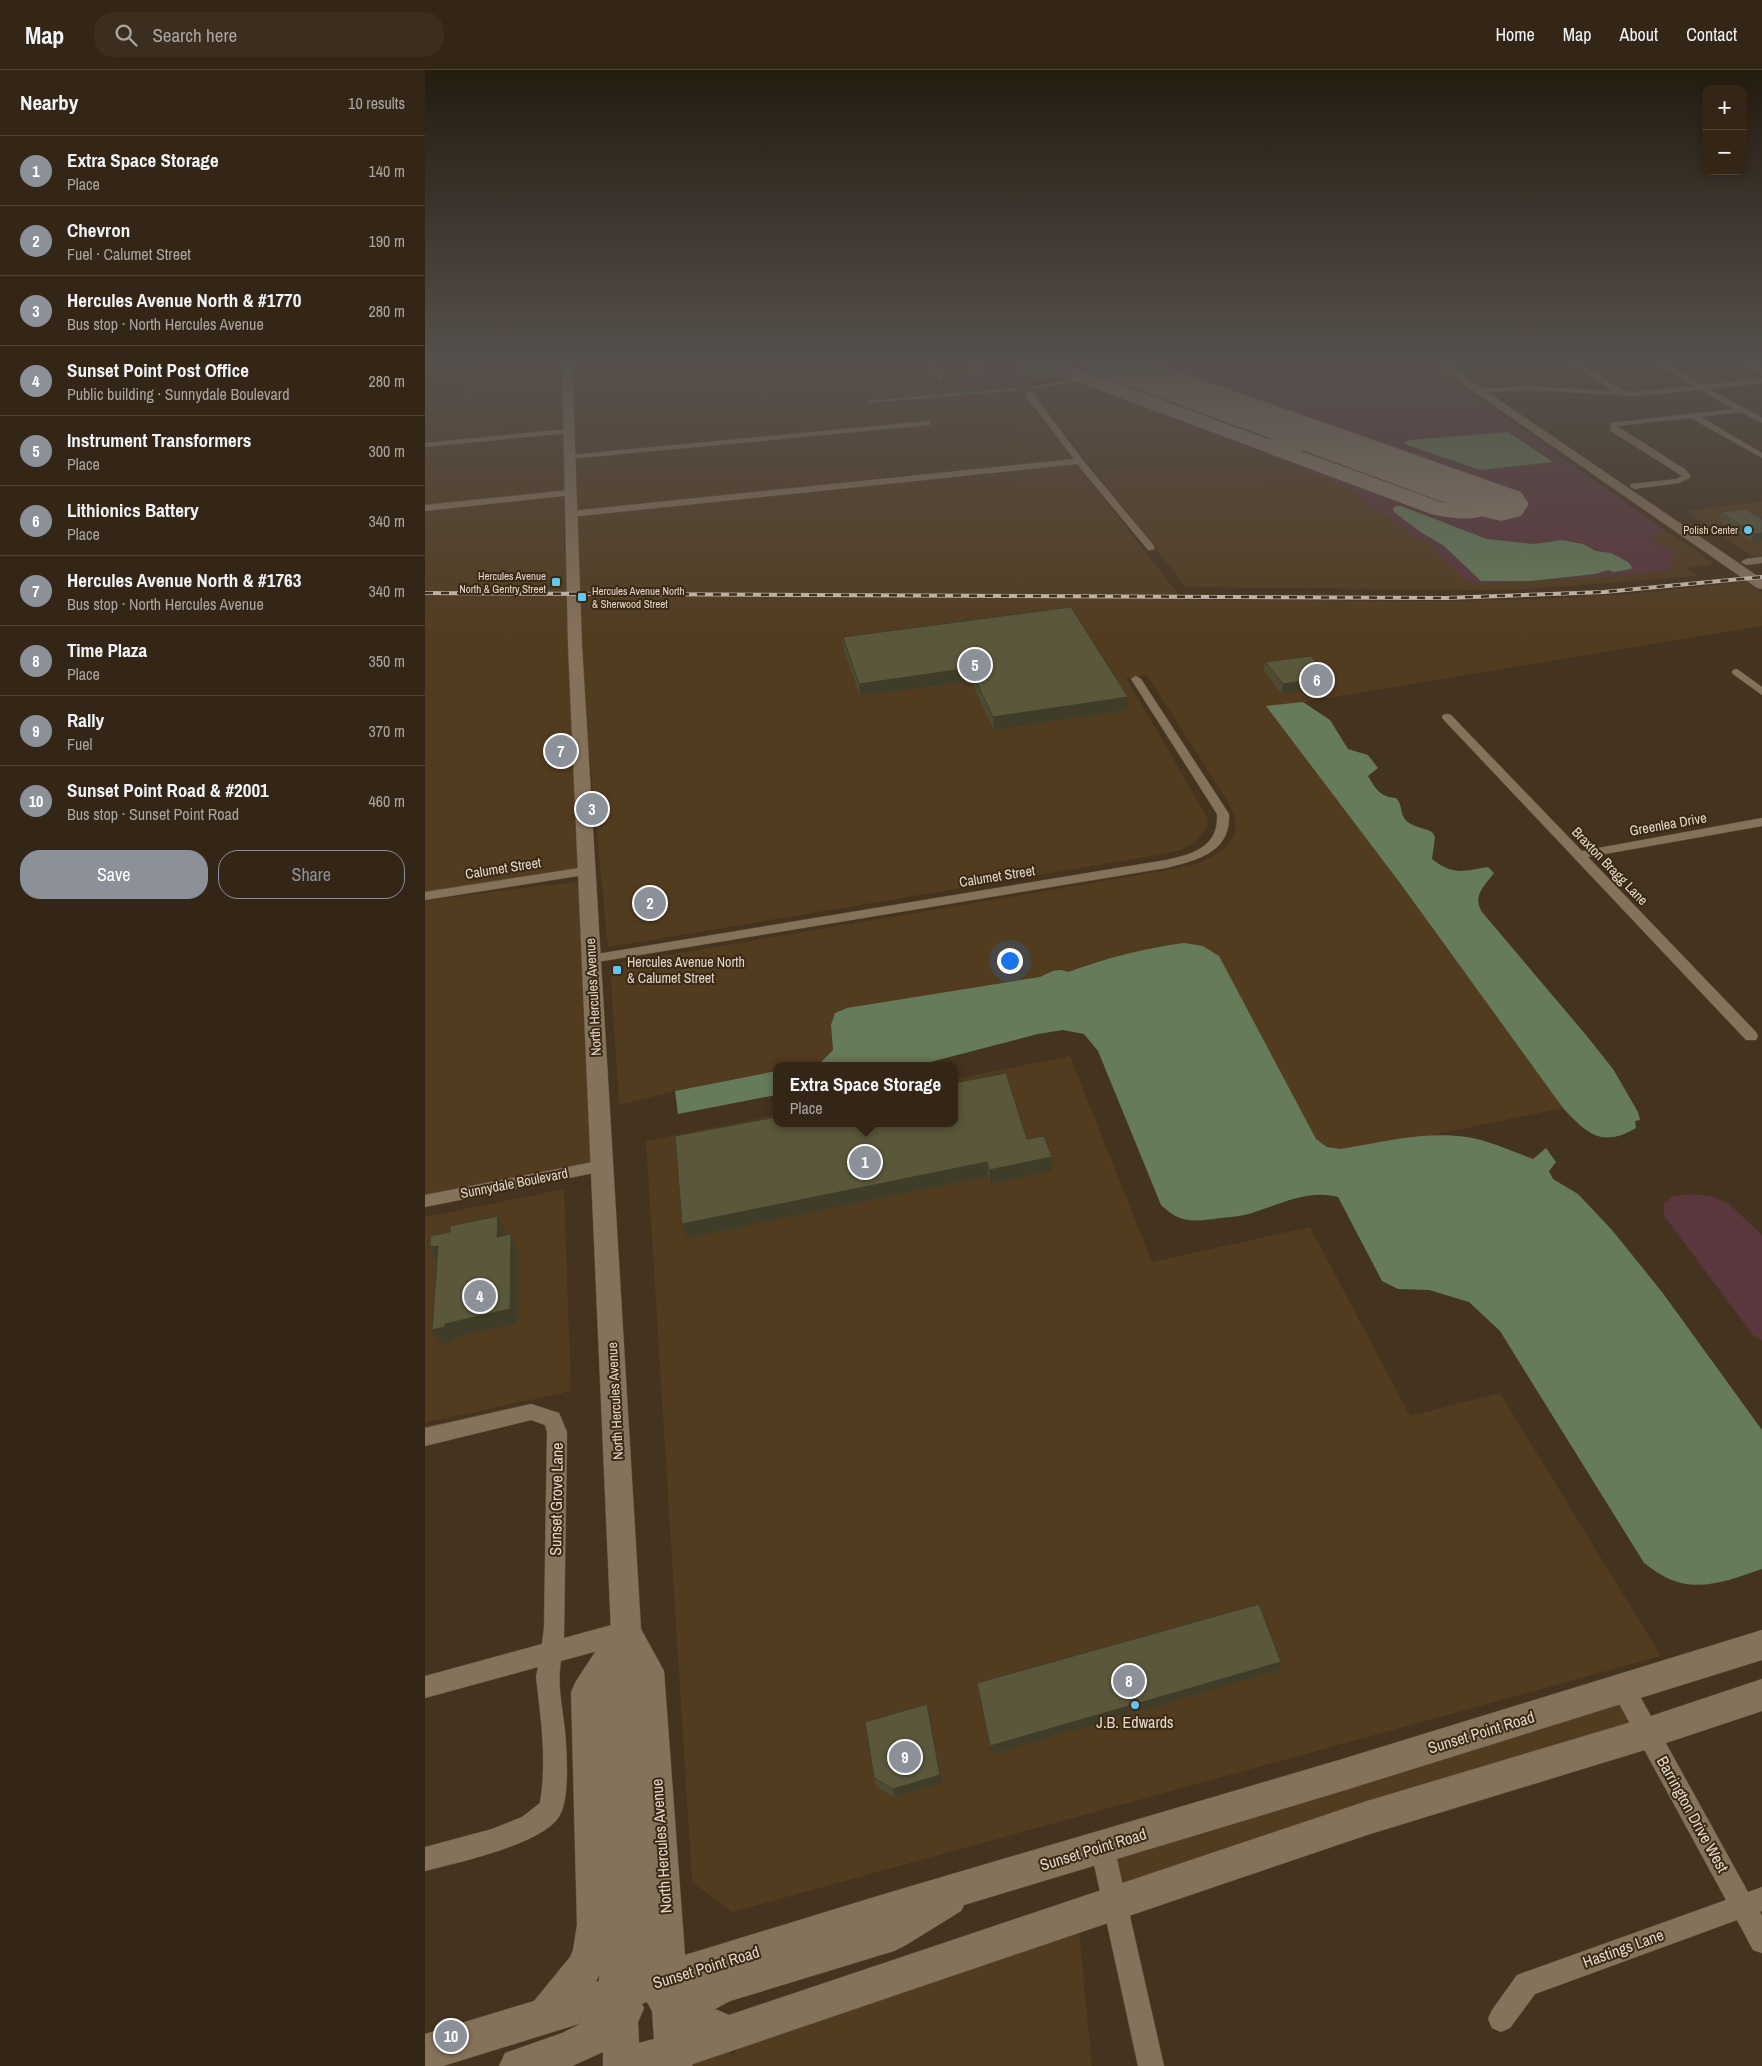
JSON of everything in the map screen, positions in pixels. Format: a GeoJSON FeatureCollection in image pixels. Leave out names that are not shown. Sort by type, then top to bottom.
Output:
{"type":"FeatureCollection","features":[{"type":"Feature","properties":{"kind":"main road"},"geometry":{"type":"LineString","coordinates":[[1573,454],[1759,578]]}},
{"type":"Feature","properties":{"kind":"main road"},"geometry":{"type":"LineString","coordinates":[[1587,454],[1746,562],[1759,578]]}},
{"type":"Feature","properties":{"kind":"main road","name":"North Hercules Avenue"},"geometry":{"type":"LineString","coordinates":[[569,457],[586,871],[626,1632],[647,1671],[666,1927],[647,2028]]}},
{"type":"Feature","properties":{"kind":"main road"},"geometry":{"type":"LineString","coordinates":[[545,2016],[583,1970],[591,1952],[595,1925],[587,1692],[626,1632]]}},
{"type":"Feature","properties":{"kind":"main road"},"geometry":{"type":"LineString","coordinates":[[626,1632],[623,1682],[636,1913],[641,1947],[647,2028]]}},
{"type":"Feature","properties":{"kind":"main road","name":"Sunset Point Road"},"geometry":{"type":"LineString","coordinates":[[647,2028],[724,1985],[894,1933],[975,1884],[1762,1645]]}},
{"type":"Feature","properties":{"kind":"main road"},"geometry":{"type":"LineString","coordinates":[[425,2052],[579,2006],[647,2028],[728,2033],[1367,1818],[1647,1733],[1762,1695]]}},
{"type":"Feature","properties":{"kind":"main road"},"geometry":{"type":"LineString","coordinates":[[518,2066],[647,2028]]}},
{"type":"Feature","properties":{"kind":"street"},"geometry":{"type":"LineString","coordinates":[[569,457],[599,454]]}},
{"type":"Feature","properties":{"kind":"street"},"geometry":{"type":"LineString","coordinates":[[1074,454],[1151,548]]}},
{"type":"Feature","properties":{"kind":"street"},"geometry":{"type":"LineString","coordinates":[[1634,486],[1679,481],[1687,477],[1683,472],[1654,454]]}},
{"type":"Feature","properties":{"kind":"street"},"geometry":{"type":"LineString","coordinates":[[571,514],[1079,461]]}},
{"type":"Feature","properties":{"kind":"street"},"geometry":{"type":"LineString","coordinates":[[425,508],[570,493]]}},
{"type":"Feature","properties":{"kind":"street"},"geometry":{"type":"LineString","coordinates":[[1746,562],[1762,560]]}},
{"type":"Feature","properties":{"kind":"street"},"geometry":{"type":"LineString","coordinates":[[1737,672],[1762,692]]}},
{"type":"Feature","properties":{"kind":"street","name":"Calumet Street"},"geometry":{"type":"LineString","coordinates":[[591,959],[1166,864],[1188,859],[1204,852],[1216,842],[1222,833],[1225,823],[1223,814],[1136,679]]}},
{"type":"Feature","properties":{"kind":"street","name":"Braxton Bragg Lane"},"geometry":{"type":"LineString","coordinates":[[1447,717],[1751,1036]]}},
{"type":"Feature","properties":{"kind":"street","name":"Greenlea Drive"},"geometry":{"type":"LineString","coordinates":[[1579,855],[1762,822]]}},
{"type":"Feature","properties":{"kind":"street","name":"Calumet Street"},"geometry":{"type":"LineString","coordinates":[[425,896],[586,871]]}},
{"type":"Feature","properties":{"kind":"street","name":"Sunnydale Boulevard"},"geometry":{"type":"LineString","coordinates":[[425,1201],[603,1166]]}},
{"type":"Feature","properties":{"kind":"street","name":"Sunset Grove Lane"},"geometry":{"type":"LineString","coordinates":[[425,1437],[531,1412],[552,1418],[557,1432],[555,1628],[547,1677],[555,1743],[555,1782],[551,1808],[530,1826],[491,1841],[425,1859]]}},
{"type":"Feature","properties":{"kind":"street"},"geometry":{"type":"LineString","coordinates":[[425,1687],[626,1632]]}},
{"type":"Feature","properties":{"kind":"street","name":"Barrington Drive West"},"geometry":{"type":"LineString","coordinates":[[1623,1688],[1647,1733],[1752,1902],[1762,1941]]}},
{"type":"Feature","properties":{"kind":"street"},"geometry":{"type":"LineString","coordinates":[[1102,1846],[1151,2066]]}},
{"type":"Feature","properties":{"kind":"street","name":"Hastings Lane"},"geometry":{"type":"LineString","coordinates":[[1501,2019],[1526,1984],[1752,1902]]}},
{"type":"Feature","properties":{"kind":"shaded area"},"geometry":{"type":"Polygon","coordinates":[[[425,454],[564,454],[565,492],[425,507],[425,454]]]}},
{"type":"Feature","properties":{"kind":"shaded area"},"geometry":{"type":"Polygon","coordinates":[[[614,454],[1070,454],[1074,460],[576,512],[574,458],[614,454]]]}},
{"type":"Feature","properties":{"kind":"shaded area"},"geometry":{"type":"Polygon","coordinates":[[[1081,454],[1557,454],[1714,564],[1687,568],[1698,576],[1527,589],[1186,587],[1081,454]]]}},
{"type":"Feature","properties":{"kind":"shaded area"},"geometry":{"type":"Polygon","coordinates":[[[1263,454],[1283,454],[1439,512],[1468,514],[1493,508],[1511,500],[1382,454],[1438,454],[1480,470],[1543,464],[1551,459],[1544,454],[1558,454],[1566,460],[1563,461],[1570,463],[1665,531],[1651,536],[1652,539],[1675,554],[1669,563],[1670,570],[1608,577],[1471,584],[1430,548],[1440,545],[1413,535],[1390,516],[1377,511],[1352,489],[1263,454]],[[1396,506],[1422,533],[1443,545],[1482,581],[1631,569],[1611,553],[1596,551],[1583,544],[1562,540],[1534,544],[1487,539],[1401,506],[1396,506]]]}},
{"type":"Feature","properties":{"kind":"shaded area"},"geometry":{"type":"Polygon","coordinates":[[[1297,454],[1344,454],[1474,501],[1478,506],[1464,510],[1445,508],[1297,454]]]}},
{"type":"Feature","properties":{"kind":"shaded area"},"geometry":{"type":"Polygon","coordinates":[[[1434,454],[1541,454],[1553,462],[1480,470],[1434,454]]]}},
{"type":"Feature","properties":{"kind":"shaded area"},"geometry":{"type":"Polygon","coordinates":[[[1076,463],[1183,600],[1455,601],[1539,599],[1629,594],[1746,582],[1762,593],[1762,626],[1291,704],[1267,706],[1400,883],[1563,1108],[1433,1135],[1341,1149],[1327,1147],[1316,1139],[1162,946],[1095,962],[1068,972],[1062,969],[1054,970],[1040,977],[831,1025],[833,1050],[821,1062],[773,1062],[773,1072],[675,1091],[619,1105],[610,965],[1193,865],[1210,858],[1225,848],[1234,837],[1236,825],[1234,814],[1228,802],[1147,675],[1126,678],[1206,815],[1208,823],[1205,830],[1194,843],[1181,850],[608,947],[586,723],[576,516],[1076,463]]]}},
{"type":"Feature","properties":{"kind":"shaded area"},"geometry":{"type":"Polygon","coordinates":[[[565,495],[564,549],[567,549],[579,868],[425,892],[425,510],[565,495]]]}},
{"type":"Feature","properties":{"kind":"shaded area"},"geometry":{"type":"Polygon","coordinates":[[[1762,501],[1762,555],[1752,556],[1686,511],[1762,501]]]}},
{"type":"Feature","properties":{"kind":"shaded area"},"geometry":{"type":"Polygon","coordinates":[[[1401,506],[1487,539],[1534,544],[1562,540],[1583,544],[1596,551],[1611,553],[1628,562],[1632,567],[1631,569],[1614,572],[1608,570],[1595,574],[1530,581],[1481,581],[1443,545],[1422,533],[1394,512],[1393,508],[1401,506]]]}},
{"type":"Feature","properties":{"kind":"shaded area"},"geometry":{"type":"Polygon","coordinates":[[[1303,702],[1330,720],[1348,749],[1368,755],[1378,768],[1368,776],[1373,785],[1382,794],[1398,800],[1405,820],[1412,825],[1432,832],[1435,837],[1432,859],[1453,870],[1465,871],[1488,867],[1494,873],[1483,887],[1479,896],[1478,901],[1482,912],[1613,1069],[1638,1112],[1640,1120],[1635,1121],[1636,1128],[1614,1137],[1596,1135],[1580,1125],[1563,1108],[1400,883],[1266,706],[1303,702]]]}},
{"type":"Feature","properties":{"kind":"shaded area"},"geometry":{"type":"Polygon","coordinates":[[[580,882],[593,1161],[425,1194],[425,901],[580,882]]]}},
{"type":"Feature","properties":{"kind":"shaded area"},"geometry":{"type":"Polygon","coordinates":[[[1184,943],[1203,946],[1219,956],[1316,1139],[1327,1147],[1341,1149],[1404,1138],[1436,1135],[1476,1139],[1533,1159],[1546,1148],[1556,1162],[1549,1171],[1553,1179],[1578,1194],[1612,1230],[1662,1292],[1762,1430],[1762,1569],[1726,1581],[1703,1585],[1679,1582],[1667,1578],[1644,1563],[1500,1331],[1469,1302],[1429,1290],[1398,1289],[1382,1281],[1338,1197],[1327,1195],[1305,1196],[1247,1214],[1206,1220],[1185,1220],[1167,1211],[1161,1205],[1098,1051],[1084,1034],[1063,1030],[1038,1034],[930,1062],[821,1062],[833,1050],[831,1025],[835,1013],[847,1008],[1040,977],[1057,970],[1068,972],[1126,954],[1184,943]]]}},
{"type":"Feature","properties":{"kind":"shaded area"},"geometry":{"type":"Polygon","coordinates":[[[1070,1056],[1152,1262],[1310,1227],[1410,1416],[1500,1393],[1661,1656],[732,1912],[692,1882],[646,1141],[773,1116],[773,1127],[958,1127],[958,1078],[1070,1056]]]}},
{"type":"Feature","properties":{"kind":"shaded area"},"geometry":{"type":"Polygon","coordinates":[[[773,1072],[773,1096],[678,1114],[675,1091],[773,1072]]]}},
{"type":"Feature","properties":{"kind":"shaded area"},"geometry":{"type":"Polygon","coordinates":[[[564,1189],[571,1391],[425,1423],[425,1217],[564,1189]]]}},
{"type":"Feature","properties":{"kind":"shaded area"},"geometry":{"type":"Polygon","coordinates":[[[1692,1194],[1712,1196],[1729,1204],[1762,1235],[1762,1341],[1753,1335],[1665,1217],[1663,1205],[1673,1196],[1692,1194]]]}},
{"type":"Feature","properties":{"kind":"shaded area"},"geometry":{"type":"Polygon","coordinates":[[[1620,1704],[1630,1723],[1124,1883],[1117,1857],[1620,1704]]]}},
{"type":"Feature","properties":{"kind":"shaded area"},"geometry":{"type":"Polygon","coordinates":[[[1079,1932],[1092,2066],[688,2066],[726,2052],[734,2056],[737,2048],[1079,1932]]]}},
{"type":"Feature","properties":{"kind":"building"},"geometry":{"type":"Polygon","coordinates":[[[1745,509],[1762,519],[1762,533],[1754,534],[1721,512],[1745,509]]]}},
{"type":"Feature","properties":{"kind":"building"},"geometry":{"type":"Polygon","coordinates":[[[1071,607],[1128,697],[993,717],[970,668],[859,684],[843,637],[1071,607]]]}},
{"type":"Feature","properties":{"kind":"building"},"geometry":{"type":"Polygon","coordinates":[[[1311,656],[1329,677],[1283,684],[1265,662],[1311,656]]]}},
{"type":"Feature","properties":{"kind":"building"},"geometry":{"type":"Polygon","coordinates":[[[658,887],[660,906],[638,910],[637,891],[658,887]]]}},
{"type":"Feature","properties":{"kind":"building"},"geometry":{"type":"Polygon","coordinates":[[[1006,1073],[1027,1139],[1044,1136],[1052,1157],[989,1170],[987,1162],[682,1224],[675,1136],[773,1118],[773,1127],[958,1127],[958,1082],[1006,1073]]]}},
{"type":"Feature","properties":{"kind":"building"},"geometry":{"type":"Polygon","coordinates":[[[498,1216],[497,1237],[511,1234],[510,1309],[445,1324],[445,1327],[432,1330],[438,1246],[430,1247],[430,1236],[450,1232],[450,1226],[498,1216]]]}},
{"type":"Feature","properties":{"kind":"building"},"geometry":{"type":"Polygon","coordinates":[[[1259,1604],[1281,1662],[990,1746],[977,1683],[1259,1604]]]}},
{"type":"Feature","properties":{"kind":"building"},"geometry":{"type":"Polygon","coordinates":[[[927,1704],[940,1775],[893,1789],[874,1778],[865,1722],[927,1704]]]}},
{"type":"Feature","properties":{"kind":"taxiway"},"geometry":{"type":"LineString","coordinates":[[1290,454],[1439,509],[1462,512],[1478,510],[1483,507],[1484,502],[1476,494]]}},
{"type":"Feature","properties":{"kind":"runway"},"geometry":{"type":"LineString","coordinates":[[1363,454],[1501,504]]}},
{"type":"Feature","properties":{"kind":"railway"},"geometry":{"type":"LineString","coordinates":[[425,593],[1446,598],[1604,592],[1762,577]]}},
{"type":"Feature","properties":{"kind":"place","name":"Polish Center"},"geometry":{"type":"Point","coordinates":[1748,530]}},
{"type":"Feature","properties":{"kind":"place","name":"Hercules Avenue North & Gentry Street"},"geometry":{"type":"Point","coordinates":[556,582]}},
{"type":"Feature","properties":{"kind":"place","name":"Hercules Avenue North & Sherwood Street"},"geometry":{"type":"Point","coordinates":[582,597]}},
{"type":"Feature","properties":{"kind":"place","name":"Instrument Transformers"},"geometry":{"type":"Point","coordinates":[975,665]}},
{"type":"Feature","properties":{"kind":"place","name":"Lithionics Battery"},"geometry":{"type":"Point","coordinates":[1317,680]}},
{"type":"Feature","properties":{"kind":"place","name":"Hercules Avenue North & #1763"},"geometry":{"type":"Point","coordinates":[561,751]}},
{"type":"Feature","properties":{"kind":"place","name":"Hercules Avenue North & #1770"},"geometry":{"type":"Point","coordinates":[592,809]}},
{"type":"Feature","properties":{"kind":"place","name":"Chevron"},"geometry":{"type":"Point","coordinates":[650,903]}},
{"type":"Feature","properties":{"kind":"place","name":"Hercules Avenue North & Calumet Street"},"geometry":{"type":"Point","coordinates":[617,970]}},
{"type":"Feature","properties":{"kind":"place","name":"Extra Space Storage"},"geometry":{"type":"Point","coordinates":[865,1162]}},
{"type":"Feature","properties":{"kind":"place","name":"Sunset Point Post Office"},"geometry":{"type":"Point","coordinates":[480,1296]}},
{"type":"Feature","properties":{"kind":"place","name":"Time Plaza"},"geometry":{"type":"Point","coordinates":[1129,1681]}},
{"type":"Feature","properties":{"kind":"place","name":"J.B. Edwards"},"geometry":{"type":"Point","coordinates":[1135,1705]}},
{"type":"Feature","properties":{"kind":"place","name":"Rally"},"geometry":{"type":"Point","coordinates":[905,1757]}},
{"type":"Feature","properties":{"kind":"place","name":"Sunset Point Road & #2001"},"geometry":{"type":"Point","coordinates":[451,2036]}}]}
